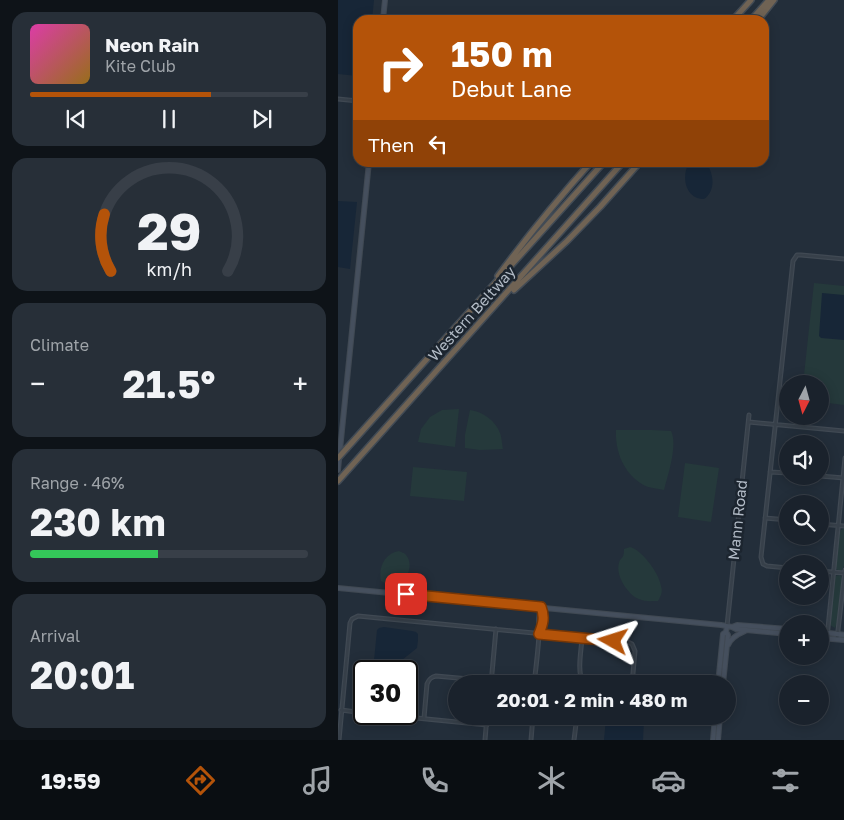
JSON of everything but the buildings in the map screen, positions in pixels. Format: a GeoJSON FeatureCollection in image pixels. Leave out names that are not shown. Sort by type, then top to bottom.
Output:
{"type":"FeatureCollection","features":[{"type":"Feature","properties":{"kind":"highway"},"geometry":{"type":"LineString","coordinates":[[737,15],[751,0]]}},
{"type":"Feature","properties":{"kind":"highway"},"geometry":{"type":"LineString","coordinates":[[756,15],[770,0]]}},
{"type":"Feature","properties":{"kind":"highway"},"geometry":{"type":"LineString","coordinates":[[762,15],[774,0]]}},
{"type":"Feature","properties":{"kind":"highway"},"geometry":{"type":"LineString","coordinates":[[476,304],[525,239],[587,167]]}},
{"type":"Feature","properties":{"kind":"highway","name":"Western Beltway"},"geometry":{"type":"LineString","coordinates":[[338,458],[599,167]]}},
{"type":"Feature","properties":{"kind":"highway","name":"Western Beltway"},"geometry":{"type":"LineString","coordinates":[[338,481],[620,167]]}},
{"type":"Feature","properties":{"kind":"highway"},"geometry":{"type":"LineString","coordinates":[[492,311],[567,241],[636,167]]}},
{"type":"Feature","properties":{"kind":"street"},"geometry":{"type":"LineString","coordinates":[[384,15],[385,0]]}},
{"type":"Feature","properties":{"kind":"street"},"geometry":{"type":"LineString","coordinates":[[338,99],[353,100]]}},
{"type":"Feature","properties":{"kind":"street"},"geometry":{"type":"LineString","coordinates":[[338,470],[368,167]]}},
{"type":"Feature","properties":{"kind":"street"},"geometry":{"type":"LineString","coordinates":[[779,567],[766,566],[760,557],[792,261],[797,255],[844,259]]}},
{"type":"Feature","properties":{"kind":"street","name":"Mann Road"},"geometry":{"type":"LineString","coordinates":[[727,626],[749,414]]}},
{"type":"Feature","properties":{"kind":"street"},"geometry":{"type":"LineString","coordinates":[[749,422],[844,431]]}},
{"type":"Feature","properties":{"kind":"street"},"geometry":{"type":"LineString","coordinates":[[829,618],[844,478],[844,458]]}},
{"type":"Feature","properties":{"kind":"street"},"geometry":{"type":"LineString","coordinates":[[770,472],[779,472]]}},
{"type":"Feature","properties":{"kind":"street"},"geometry":{"type":"LineString","coordinates":[[829,477],[844,478]]}},
{"type":"Feature","properties":{"kind":"street"},"geometry":{"type":"LineString","coordinates":[[765,518],[779,519]]}},
{"type":"Feature","properties":{"kind":"street"},"geometry":{"type":"LineString","coordinates":[[829,525],[844,526]]}},
{"type":"Feature","properties":{"kind":"street"},"geometry":{"type":"LineString","coordinates":[[829,572],[844,572],[838,637]]}},
{"type":"Feature","properties":{"kind":"street"},"geometry":{"type":"LineString","coordinates":[[338,588],[727,626],[736,629],[779,633]]}},
{"type":"Feature","properties":{"kind":"street"},"geometry":{"type":"LineString","coordinates":[[535,675],[539,634],[538,614],[541,607]]}},
{"type":"Feature","properties":{"kind":"street"},"geometry":{"type":"LineString","coordinates":[[539,634],[544,614],[541,607]]}},
{"type":"Feature","properties":{"kind":"street"},"geometry":{"type":"LineString","coordinates":[[338,740],[350,623],[354,617],[358,616],[628,642],[632,644],[635,651],[633,675]]}},
{"type":"Feature","properties":{"kind":"street"},"geometry":{"type":"LineString","coordinates":[[538,621],[543,622]]}},
{"type":"Feature","properties":{"kind":"street"},"geometry":{"type":"LineString","coordinates":[[732,627],[737,624],[779,628]]}},
{"type":"Feature","properties":{"kind":"street"},"geometry":{"type":"LineString","coordinates":[[719,675],[723,634],[726,632],[727,626]]}},
{"type":"Feature","properties":{"kind":"street"},"geometry":{"type":"LineString","coordinates":[[492,675],[496,629]]}},
{"type":"Feature","properties":{"kind":"street"},"geometry":{"type":"LineString","coordinates":[[727,650],[733,638],[746,630]]}},
{"type":"Feature","properties":{"kind":"street"},"geometry":{"type":"LineString","coordinates":[[724,675],[728,635],[726,632]]}},
{"type":"Feature","properties":{"kind":"street"},"geometry":{"type":"LineString","coordinates":[[838,637],[844,635]]}},
{"type":"Feature","properties":{"kind":"street"},"geometry":{"type":"LineString","coordinates":[[829,636],[844,640]]}},
{"type":"Feature","properties":{"kind":"street"},"geometry":{"type":"LineString","coordinates":[[580,675],[582,638]]}},
{"type":"Feature","properties":{"kind":"street"},"geometry":{"type":"LineString","coordinates":[[424,718],[429,680],[436,676],[448,677]]}},
{"type":"Feature","properties":{"kind":"street"},"geometry":{"type":"LineString","coordinates":[[342,710],[353,712]]}},
{"type":"Feature","properties":{"kind":"street"},"geometry":{"type":"LineString","coordinates":[[418,718],[448,721]]}},
{"type":"Feature","properties":{"kind":"street"},"geometry":{"type":"LineString","coordinates":[[485,740],[487,725]]}},
{"type":"Feature","properties":{"kind":"street"},"geometry":{"type":"LineString","coordinates":[[531,740],[532,725]]}},
{"type":"Feature","properties":{"kind":"street"},"geometry":{"type":"LineString","coordinates":[[574,740],[576,725]]}},
{"type":"Feature","properties":{"kind":"street"},"geometry":{"type":"LineString","coordinates":[[712,740],[714,725]]}},
{"type":"Feature","properties":{"kind":"street"},"geometry":{"type":"LineString","coordinates":[[718,740],[719,725]]}},
{"type":"Feature","properties":{"kind":"green space"},"geometry":{"type":"Polygon","coordinates":[[[814,283],[844,286],[844,405],[829,403],[829,375],[804,375],[814,283]]]}},
{"type":"Feature","properties":{"kind":"green space"},"geometry":{"type":"Polygon","coordinates":[[[459,409],[455,447],[418,442],[421,429],[430,417],[442,410],[459,409]]]}},
{"type":"Feature","properties":{"kind":"green space"},"geometry":{"type":"Polygon","coordinates":[[[470,410],[484,415],[495,424],[501,435],[503,449],[480,450],[465,448],[465,435],[470,410]]]}},
{"type":"Feature","properties":{"kind":"green space"},"geometry":{"type":"Polygon","coordinates":[[[616,430],[671,431],[673,452],[664,490],[648,487],[640,483],[628,471],[617,447],[616,430]]]}},
{"type":"Feature","properties":{"kind":"green space"},"geometry":{"type":"Polygon","coordinates":[[[685,463],[719,468],[711,522],[678,517],[685,463]]]}},
{"type":"Feature","properties":{"kind":"green space"},"geometry":{"type":"Polygon","coordinates":[[[413,467],[467,472],[464,501],[410,496],[413,467]]]}},
{"type":"Feature","properties":{"kind":"green space"},"geometry":{"type":"Polygon","coordinates":[[[844,528],[844,566],[839,571],[835,566],[839,534],[844,528]]]}},
{"type":"Feature","properties":{"kind":"green space"},"geometry":{"type":"Polygon","coordinates":[[[630,547],[645,557],[657,575],[662,590],[658,601],[639,599],[623,584],[618,568],[624,549],[630,547]]]}},
{"type":"Feature","properties":{"kind":"green space"},"geometry":{"type":"Polygon","coordinates":[[[399,551],[409,559],[408,574],[405,579],[392,585],[381,581],[382,566],[386,558],[399,551]]]}},
{"type":"Feature","properties":{"kind":"green space"},"geometry":{"type":"Polygon","coordinates":[[[839,575],[842,579],[835,628],[830,625],[830,621],[834,579],[839,575]]]}},
{"type":"Feature","properties":{"kind":"water"},"geometry":{"type":"Polygon","coordinates":[[[338,0],[374,0],[372,15],[353,15],[353,76],[338,74],[338,0]]]}},
{"type":"Feature","properties":{"kind":"water"},"geometry":{"type":"Polygon","coordinates":[[[709,167],[712,187],[708,196],[704,199],[693,195],[686,186],[685,174],[687,168],[709,167]]]}},
{"type":"Feature","properties":{"kind":"water"},"geometry":{"type":"Polygon","coordinates":[[[338,201],[357,202],[350,269],[338,267],[338,201]]]}},
{"type":"Feature","properties":{"kind":"water"},"geometry":{"type":"Polygon","coordinates":[[[822,293],[844,295],[844,340],[821,338],[819,336],[822,293]]]}},
{"type":"Feature","properties":{"kind":"water"},"geometry":{"type":"Polygon","coordinates":[[[384,627],[416,632],[418,634],[417,648],[402,660],[374,660],[377,630],[384,627]]]}},
{"type":"Feature","properties":{"kind":"water"},"geometry":{"type":"Polygon","coordinates":[[[605,725],[644,725],[643,740],[604,740],[605,725]]]}},
{"type":"Feature","properties":{"kind":"route"},"geometry":{"type":"LineString","coordinates":[[406,594],[541,607],[544,614],[539,634],[613,641]]}}]}
